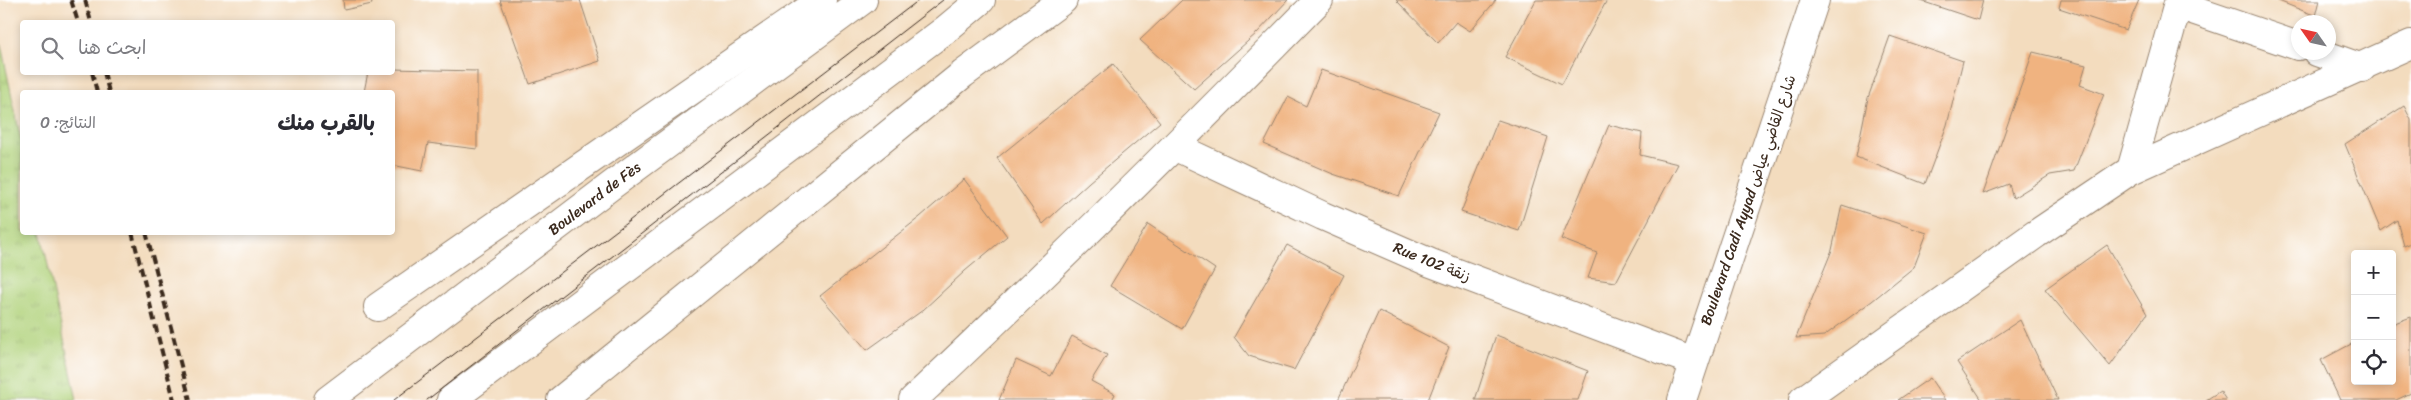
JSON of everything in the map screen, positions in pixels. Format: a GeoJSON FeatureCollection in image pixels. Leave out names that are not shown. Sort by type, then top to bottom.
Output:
{"type":"FeatureCollection","features":[{"type":"Feature","properties":{"kind":"street"},"geometry":{"type":"LineString","coordinates":[[378,307],[822,0]]}},
{"type":"Feature","properties":{"kind":"street","name":"Boulevard de Fès"},"geometry":{"type":"LineString","coordinates":[[328,400],[612,185],[863,0]]}},
{"type":"Feature","properties":{"kind":"street"},"geometry":{"type":"LineString","coordinates":[[451,400],[945,30],[981,0]]}},
{"type":"Feature","properties":{"kind":"street"},"geometry":{"type":"LineString","coordinates":[[561,400],[963,74],[1063,0]]}},
{"type":"Feature","properties":{"kind":"street"},"geometry":{"type":"LineString","coordinates":[[913,400],[1040,281],[1176,147],[1319,0]]}},
{"type":"Feature","properties":{"kind":"street","name":"Boulevard Cadi Ayyad شارع القاضي عياض"},"geometry":{"type":"LineString","coordinates":[[1682,400],[1808,2]]}},
{"type":"Feature","properties":{"kind":"street"},"geometry":{"type":"LineString","coordinates":[[2131,170],[2179,2],[2291,43]]}},
{"type":"Feature","properties":{"kind":"street"},"geometry":{"type":"LineString","coordinates":[[1803,400],[2036,234],[2131,170],[2362,68],[2411,44]]}},
{"type":"Feature","properties":{"kind":"street"},"geometry":{"type":"LineString","coordinates":[[2336,59],[2362,68]]}},
{"type":"Feature","properties":{"kind":"street","name":"Rue 102 زنقة"},"geometry":{"type":"LineString","coordinates":[[1176,147],[1431,264],[1694,362]]}},
{"type":"Feature","properties":{"kind":"green space"},"geometry":{"type":"Polygon","coordinates":[[[0,40],[20,135],[20,235],[41,235],[77,400],[0,400],[0,40]]]}},
{"type":"Feature","properties":{"kind":"building"},"geometry":{"type":"Polygon","coordinates":[[[343,0],[371,0],[372,4],[344,10],[343,0]]]}},
{"type":"Feature","properties":{"kind":"building"},"geometry":{"type":"Polygon","coordinates":[[[500,0],[580,0],[600,61],[530,84],[500,0]]]}},
{"type":"Feature","properties":{"kind":"building"},"geometry":{"type":"Polygon","coordinates":[[[1182,0],[1288,0],[1257,33],[1194,89],[1140,40],[1182,0]]]}},
{"type":"Feature","properties":{"kind":"building"},"geometry":{"type":"Polygon","coordinates":[[[1396,0],[1496,0],[1470,31],[1456,22],[1438,43],[1396,0]]]}},
{"type":"Feature","properties":{"kind":"building"},"geometry":{"type":"Polygon","coordinates":[[[1536,0],[1607,0],[1562,84],[1505,57],[1536,0]]]}},
{"type":"Feature","properties":{"kind":"building"},"geometry":{"type":"Polygon","coordinates":[[[1918,0],[1983,0],[1978,20],[1918,0]]]}},
{"type":"Feature","properties":{"kind":"building"},"geometry":{"type":"Polygon","coordinates":[[[2061,0],[2139,0],[2126,30],[2059,8],[2061,0]]]}},
{"type":"Feature","properties":{"kind":"building"},"geometry":{"type":"Polygon","coordinates":[[[2276,0],[2320,0],[2316,15],[2276,0]]]}},
{"type":"Feature","properties":{"kind":"building"},"geometry":{"type":"Polygon","coordinates":[[[1890,36],[1963,61],[1947,125],[1925,184],[1856,157],[1868,98],[1890,36]]]}},
{"type":"Feature","properties":{"kind":"building"},"geometry":{"type":"Polygon","coordinates":[[[2033,52],[2086,65],[2080,85],[2104,94],[2074,171],[2050,175],[2013,198],[2009,184],[1983,194],[2033,52]]]}},
{"type":"Feature","properties":{"kind":"building"},"geometry":{"type":"Polygon","coordinates":[[[1113,64],[1160,122],[1043,224],[997,158],[1113,64]]]}},
{"type":"Feature","properties":{"kind":"building"},"geometry":{"type":"Polygon","coordinates":[[[395,69],[477,71],[477,149],[428,143],[422,171],[395,166],[395,90],[364,90],[367,75],[395,75],[395,69]]]}},
{"type":"Feature","properties":{"kind":"building"},"geometry":{"type":"Polygon","coordinates":[[[1321,70],[1439,112],[1399,196],[1333,174],[1264,144],[1288,97],[1306,106],[1321,70]]]}},
{"type":"Feature","properties":{"kind":"building"},"geometry":{"type":"Polygon","coordinates":[[[2404,106],[2411,120],[2411,243],[2404,246],[2397,220],[2381,231],[2345,144],[2404,106]]]}},
{"type":"Feature","properties":{"kind":"building"},"geometry":{"type":"Polygon","coordinates":[[[1498,120],[1548,137],[1519,231],[1461,212],[1498,120]]]}},
{"type":"Feature","properties":{"kind":"building"},"geometry":{"type":"Polygon","coordinates":[[[1609,125],[1642,133],[1640,155],[1678,164],[1616,282],[1588,278],[1597,253],[1561,239],[1609,125]]]}},
{"type":"Feature","properties":{"kind":"building"},"geometry":{"type":"Polygon","coordinates":[[[964,179],[1007,236],[965,271],[923,310],[867,350],[820,296],[920,217],[964,179]]]}},
{"type":"Feature","properties":{"kind":"building"},"geometry":{"type":"Polygon","coordinates":[[[1842,205],[1927,233],[1914,267],[1872,301],[1824,336],[1796,338],[1832,250],[1842,205]]]}},
{"type":"Feature","properties":{"kind":"building"},"geometry":{"type":"Polygon","coordinates":[[[1148,224],[1215,269],[1182,329],[1110,286],[1148,224]]]}},
{"type":"Feature","properties":{"kind":"building"},"geometry":{"type":"Polygon","coordinates":[[[1287,245],[1344,275],[1294,370],[1249,356],[1234,337],[1287,245]]]}},
{"type":"Feature","properties":{"kind":"building"},"geometry":{"type":"Polygon","coordinates":[[[2107,245],[2147,314],[2110,366],[2045,289],[2107,245]]]}},
{"type":"Feature","properties":{"kind":"building"},"geometry":{"type":"Polygon","coordinates":[[[1379,311],[1449,347],[1428,400],[1338,400],[1379,311]]]}},
{"type":"Feature","properties":{"kind":"building"},"geometry":{"type":"Polygon","coordinates":[[[2411,317],[2411,393],[2396,400],[2340,400],[2321,360],[2351,344],[2351,385],[2396,385],[2396,323],[2411,317]]]}},
{"type":"Feature","properties":{"kind":"building"},"geometry":{"type":"Polygon","coordinates":[[[2020,320],[2058,400],[1982,400],[1957,362],[2020,320]]]}},
{"type":"Feature","properties":{"kind":"building"},"geometry":{"type":"Polygon","coordinates":[[[1496,335],[1588,371],[1578,400],[1475,400],[1496,335]]]}},
{"type":"Feature","properties":{"kind":"building"},"geometry":{"type":"Polygon","coordinates":[[[1072,336],[1107,355],[1091,381],[1115,394],[1112,400],[999,400],[1016,360],[1051,376],[1072,336]]]}},
{"type":"Feature","properties":{"kind":"building"},"geometry":{"type":"Polygon","coordinates":[[[1930,378],[1945,400],[1898,400],[1930,378]]]}},
{"type":"Feature","properties":{"kind":"building"},"geometry":{"type":"Polygon","coordinates":[[[2220,391],[2226,400],[2206,400],[2220,391]]]}},
{"type":"Feature","properties":{"kind":"tram line"},"geometry":{"type":"LineString","coordinates":[[394,400],[919,0]]}},
{"type":"Feature","properties":{"kind":"tram line"},"geometry":{"type":"LineString","coordinates":[[427,400],[943,0]]}},
{"type":"Feature","properties":{"kind":"railway"},"geometry":{"type":"LineString","coordinates":[[71,0],[77,20]]}},
{"type":"Feature","properties":{"kind":"railway"},"geometry":{"type":"LineString","coordinates":[[85,0],[90,20]]}},
{"type":"Feature","properties":{"kind":"railway"},"geometry":{"type":"LineString","coordinates":[[93,75],[96,90]]}},
{"type":"Feature","properties":{"kind":"railway"},"geometry":{"type":"LineString","coordinates":[[105,75],[108,90]]}},
{"type":"Feature","properties":{"kind":"railway"},"geometry":{"type":"LineString","coordinates":[[133,235],[174,400]]}},
{"type":"Feature","properties":{"kind":"railway"},"geometry":{"type":"LineString","coordinates":[[147,235],[190,400]]}}]}
